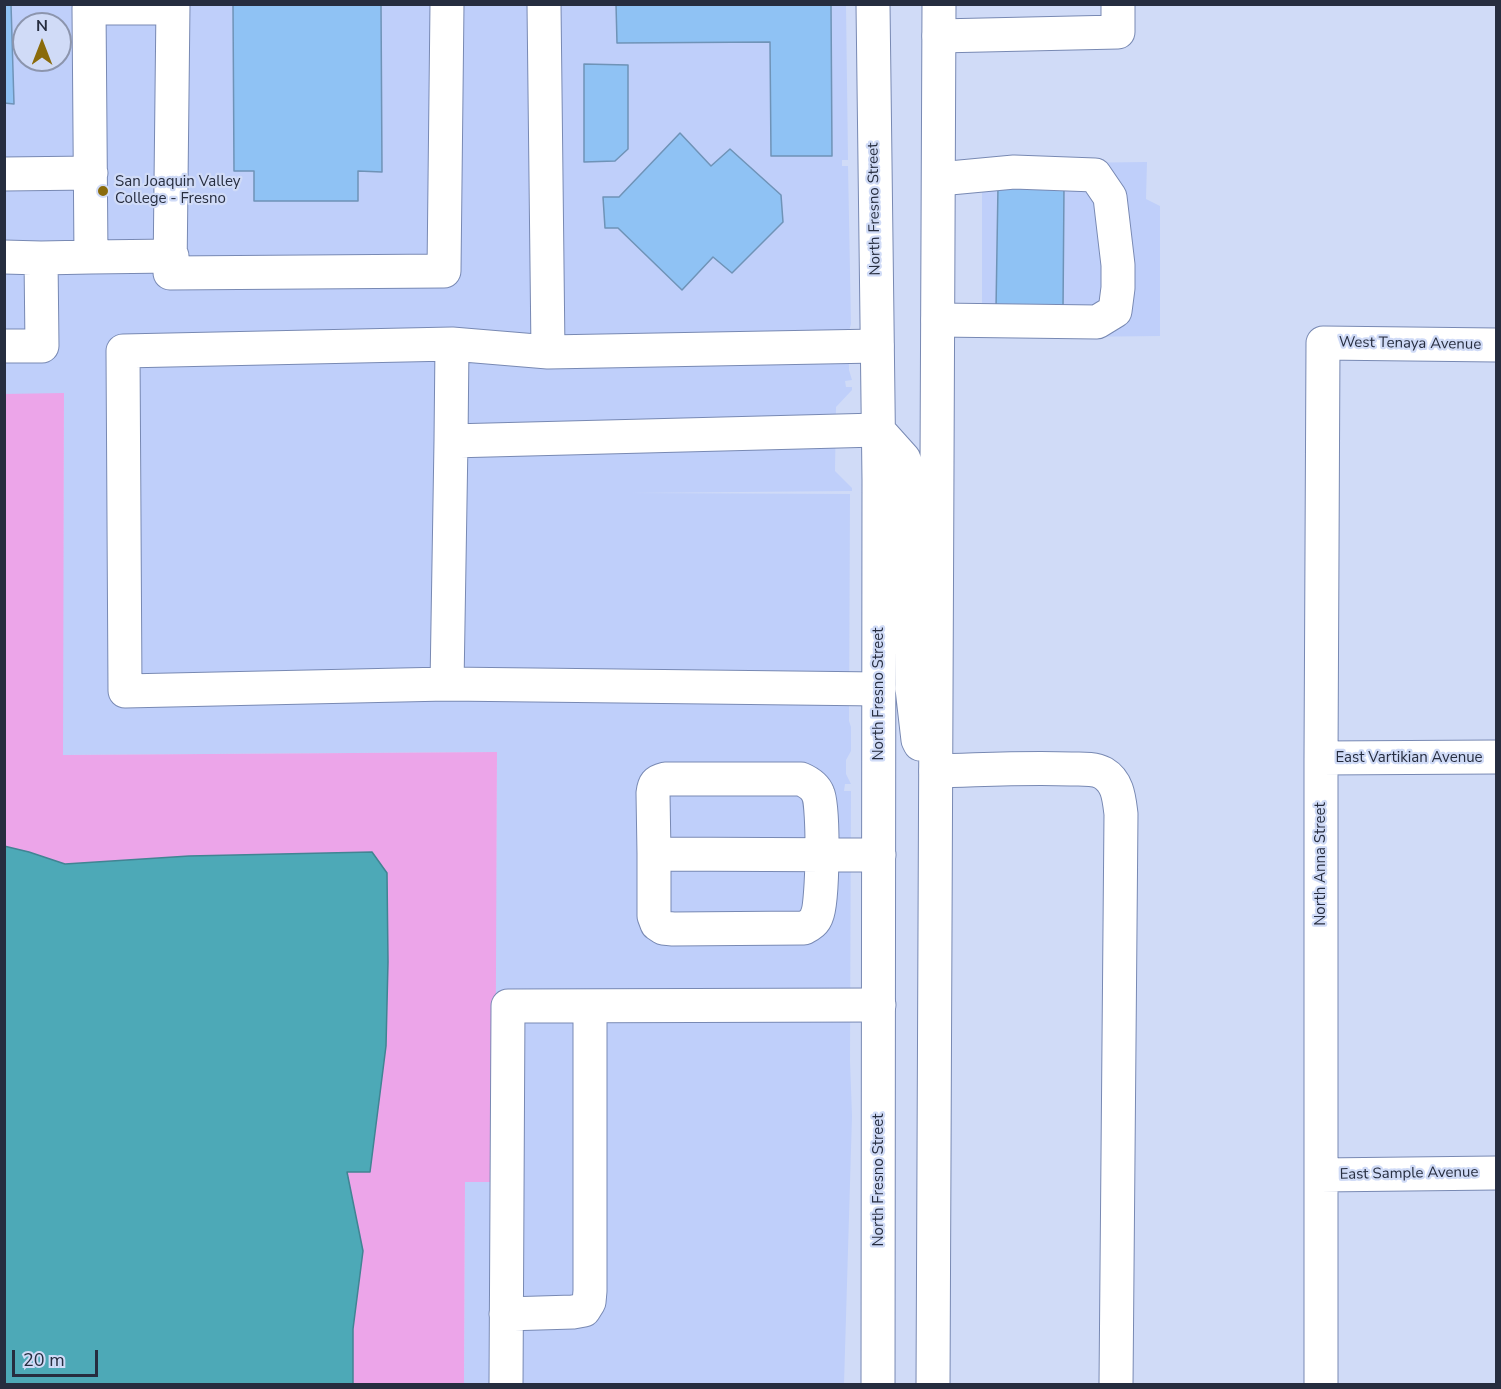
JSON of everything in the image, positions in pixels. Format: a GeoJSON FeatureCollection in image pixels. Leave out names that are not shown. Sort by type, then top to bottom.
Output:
{"type":"FeatureCollection","features":[{"type":"Feature","properties":{"kind":"main road"},"geometry":{"type":"LineString","coordinates":[[91,256],[89,8],[173,6],[172,256],[170,273],[444,271],[447,4]]}},
{"type":"Feature","properties":{"kind":"main road"},"geometry":{"type":"LineString","coordinates":[[544,4],[548,352]]}},
{"type":"Feature","properties":{"kind":"main road","name":"North Fresno Street"},"geometry":{"type":"LineString","coordinates":[[873,4],[879,689],[878,1384]]}},
{"type":"Feature","properties":{"kind":"main road"},"geometry":{"type":"LineString","coordinates":[[933,1384],[939,20],[1118,32],[1118,4]]}},
{"type":"Feature","properties":{"kind":"main road"},"geometry":{"type":"LineString","coordinates":[[938,320],[1096,322],[1115,311],[1118,288],[1118,265],[1110,197],[1095,175],[1014,172],[939,179]]}},
{"type":"Feature","properties":{"kind":"main road"},"geometry":{"type":"LineString","coordinates":[[4,174],[91,173]]}},
{"type":"Feature","properties":{"kind":"main road"},"geometry":{"type":"LineString","coordinates":[[4,257],[172,256]]}},
{"type":"Feature","properties":{"kind":"main road"},"geometry":{"type":"LineString","coordinates":[[4,346],[42,346],[41,258]]}},
{"type":"Feature","properties":{"kind":"main road","name":"West Tenaya Avenue"},"geometry":{"type":"LineString","coordinates":[[1323,343],[1497,345]]}},
{"type":"Feature","properties":{"kind":"main road","name":"North Anna Street"},"geometry":{"type":"LineString","coordinates":[[1321,1384],[1323,343]]}},
{"type":"Feature","properties":{"kind":"main road"},"geometry":{"type":"LineString","coordinates":[[447,684],[452,344]]}},
{"type":"Feature","properties":{"kind":"main road"},"geometry":{"type":"LineString","coordinates":[[877,346],[548,352],[452,344],[123,351],[125,691],[447,684],[879,689]]}},
{"type":"Feature","properties":{"kind":"main road"},"geometry":{"type":"LineString","coordinates":[[451,441],[878,430],[904,459],[911,490],[912,688],[918,740],[936,771]]}},
{"type":"Feature","properties":{"kind":"main road","name":"East Vartikian Avenue"},"geometry":{"type":"LineString","coordinates":[[1321,758],[1497,757]]}},
{"type":"Feature","properties":{"kind":"main road"},"geometry":{"type":"LineString","coordinates":[[936,771],[1040,768],[1093,770],[1103,773],[1115,784],[1118,794],[1122,814],[1116,1384]]}},
{"type":"Feature","properties":{"kind":"main road"},"geometry":{"type":"LineString","coordinates":[[665,778],[801,778],[818,791],[821,801],[820,907],[813,923],[804,928],[663,928],[657,924],[654,916],[654,854],[653,785],[658,780],[665,778]]}},
{"type":"Feature","properties":{"kind":"main road"},"geometry":{"type":"LineString","coordinates":[[654,854],[879,855]]}},
{"type":"Feature","properties":{"kind":"main road"},"geometry":{"type":"LineString","coordinates":[[506,1384],[508,1006],[879,1005]]}},
{"type":"Feature","properties":{"kind":"main road"},"geometry":{"type":"LineString","coordinates":[[506,1314],[573,1312],[584,1310],[589,1302],[590,1006]]}},
{"type":"Feature","properties":{"kind":"main road","name":"East Sample Avenue"},"geometry":{"type":"LineString","coordinates":[[1321,1175],[1497,1173]]}},
{"type":"Feature","properties":{"kind":"shaded area"},"geometry":{"type":"Polygon","coordinates":[[[4,5],[846,5],[848,160],[842,160],[842,166],[848,166],[851,324],[849,370],[852,380],[845,381],[846,387],[852,387],[852,390],[836,407],[835,471],[852,488],[852,491],[630,493],[850,494],[849,721],[851,751],[846,760],[846,774],[851,784],[845,784],[844,791],[851,791],[850,1061],[852,1116],[844,1384],[464,1384],[465,1182],[494,1182],[497,752],[62,755],[64,394],[5,394],[4,5]]]}},
{"type":"Feature","properties":{"kind":"shaded area"},"geometry":{"type":"Polygon","coordinates":[[[1147,162],[1146,199],[1160,206],[1160,336],[982,338],[982,164],[1147,162]]]}},
{"type":"Feature","properties":{"kind":"shaded area"},"geometry":{"type":"Polygon","coordinates":[[[64,393],[63,755],[497,752],[495,1182],[465,1182],[464,1384],[5,1384],[4,394],[64,393]]]}},
{"type":"Feature","properties":{"kind":"shaded area"},"geometry":{"type":"Polygon","coordinates":[[[4,846],[65,864],[189,856],[372,852],[387,873],[386,1046],[370,1172],[347,1172],[363,1251],[353,1329],[353,1384],[5,1384],[4,846]]]}},
{"type":"Feature","properties":{"kind":"building"},"geometry":{"type":"Polygon","coordinates":[[[4,4],[11,4],[14,104],[4,103],[4,4]]]}},
{"type":"Feature","properties":{"kind":"building"},"geometry":{"type":"Polygon","coordinates":[[[381,4],[382,172],[358,171],[358,201],[254,201],[254,171],[234,171],[233,5],[381,4]]]}},
{"type":"Feature","properties":{"kind":"building"},"geometry":{"type":"Polygon","coordinates":[[[616,4],[831,4],[832,156],[771,156],[770,42],[617,43],[616,4]]]}},
{"type":"Feature","properties":{"kind":"building"},"geometry":{"type":"Polygon","coordinates":[[[584,64],[628,65],[628,149],[615,161],[584,162],[584,64]]]}},
{"type":"Feature","properties":{"kind":"building"},"geometry":{"type":"Polygon","coordinates":[[[680,133],[711,166],[730,149],[781,195],[783,222],[732,273],[713,257],[682,290],[618,228],[605,228],[603,197],[619,197],[680,133]]]}},
{"type":"Feature","properties":{"kind":"building"},"geometry":{"type":"Polygon","coordinates":[[[998,186],[1064,187],[1063,310],[996,309],[998,186]]]}},
{"type":"Feature","properties":{"kind":"place","name":"San Joaquin Valley College - Fresno"},"geometry":{"type":"Point","coordinates":[103,191]}}]}
